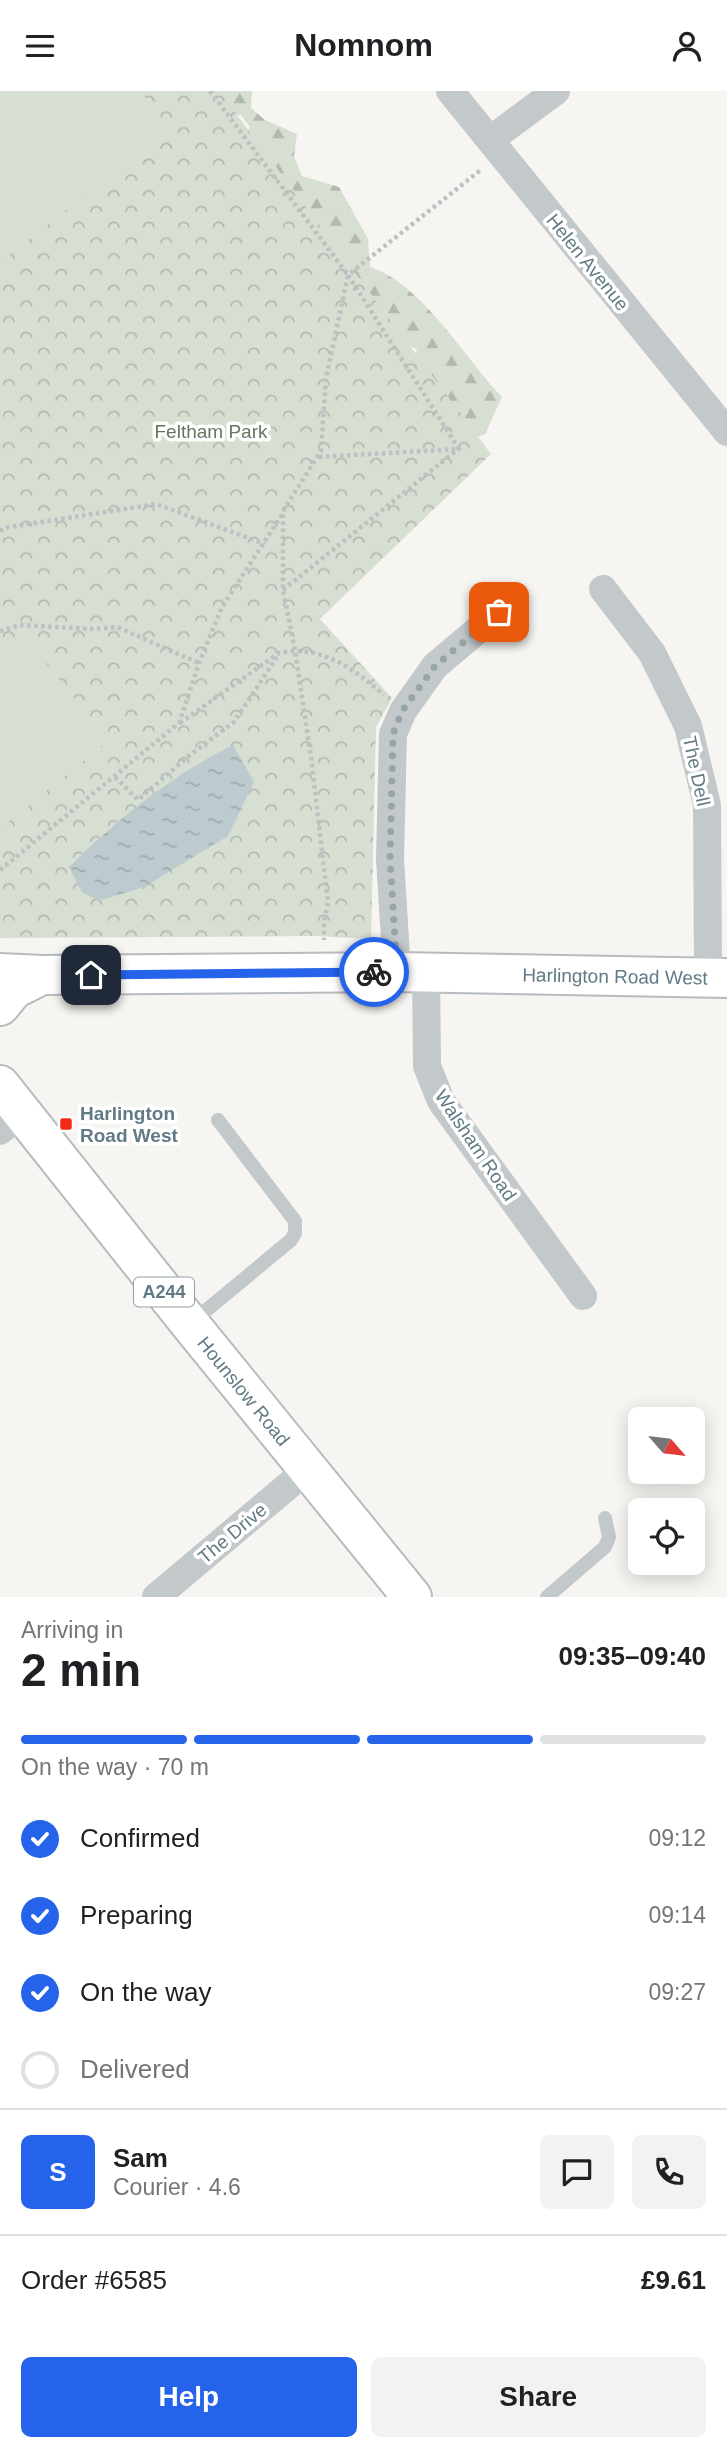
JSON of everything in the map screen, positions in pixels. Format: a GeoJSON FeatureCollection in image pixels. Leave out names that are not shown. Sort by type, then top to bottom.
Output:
{"type":"FeatureCollection","features":[{"type":"Feature","properties":{"kind":"main road","name":"Harlington Road West"},"geometry":{"type":"LineString","coordinates":[[0,973],[412,973],[718,978]]}},
{"type":"Feature","properties":{"kind":"main road"},"geometry":{"type":"LineString","coordinates":[[0,1006],[14,989],[41,975]]}},
{"type":"Feature","properties":{"kind":"main road","name":"Hounslow Road"},"geometry":{"type":"LineString","coordinates":[[7,1109],[190,1324],[412,1597]]}},
{"type":"Feature","properties":{"kind":"street","name":"Helen Avenue"},"geometry":{"type":"LineString","coordinates":[[450,91],[724,421]]}},
{"type":"Feature","properties":{"kind":"street"},"geometry":{"type":"LineString","coordinates":[[495,147],[556,91]]}},
{"type":"Feature","properties":{"kind":"street","name":"The Dell"},"geometry":{"type":"LineString","coordinates":[[603,589],[652,653],[688,726],[707,805],[718,978]]}},
{"type":"Feature","properties":{"kind":"street"},"geometry":{"type":"LineString","coordinates":[[402,711],[435,666],[499,612]]}},
{"type":"Feature","properties":{"kind":"street","name":"Walsham Road"},"geometry":{"type":"LineString","coordinates":[[402,711],[393,734],[390,845],[427,1066],[441,1101],[583,1296]]}},
{"type":"Feature","properties":{"kind":"street","name":"The Drive"},"geometry":{"type":"LineString","coordinates":[[156,1597],[308,1469]]}},
{"type":"Feature","properties":{"kind":"lane"},"geometry":{"type":"LineString","coordinates":[[190,1324],[291,1240],[295,1233],[295,1221],[218,1120]]}},
{"type":"Feature","properties":{"kind":"lane"},"geometry":{"type":"LineString","coordinates":[[547,1597],[605,1547],[609,1537],[605,1518]]}},
{"type":"Feature","properties":{"kind":"path"},"geometry":{"type":"LineString","coordinates":[[210,91],[348,275],[458,449]]}},
{"type":"Feature","properties":{"kind":"path"},"geometry":{"type":"LineString","coordinates":[[179,723],[199,663],[222,607],[319,457],[326,378],[348,275],[495,147]]}},
{"type":"Feature","properties":{"kind":"path"},"geometry":{"type":"LineString","coordinates":[[319,457],[458,449]]}},
{"type":"Feature","properties":{"kind":"path"},"geometry":{"type":"LineString","coordinates":[[283,590],[458,449]]}},
{"type":"Feature","properties":{"kind":"path"},"geometry":{"type":"LineString","coordinates":[[0,531],[4,528],[156,504],[265,544]]}},
{"type":"Feature","properties":{"kind":"path"},"geometry":{"type":"LineString","coordinates":[[283,511],[283,590],[311,757],[328,902],[324,940]]}},
{"type":"Feature","properties":{"kind":"path"},"geometry":{"type":"LineString","coordinates":[[0,632],[20,625],[93,629],[117,627],[199,663]]}},
{"type":"Feature","properties":{"kind":"path"},"geometry":{"type":"LineString","coordinates":[[0,870],[179,723],[279,653],[295,650],[335,660],[353,669],[402,711]]}},
{"type":"Feature","properties":{"kind":"path"},"geometry":{"type":"LineString","coordinates":[[115,777],[138,800],[190,755],[234,722],[279,653]]}},
{"type":"Feature","properties":{"kind":"green space","name":"Feltham Park"},"geometry":{"type":"Polygon","coordinates":[[[0,91],[219,91],[491,454],[320,619],[392,698],[376,727],[371,939],[316,936],[0,938],[0,91]]]}},
{"type":"Feature","properties":{"kind":"green space"},"geometry":{"type":"Polygon","coordinates":[[[0,91],[140,91],[170,129],[0,262],[0,91]]]}},
{"type":"Feature","properties":{"kind":"green space"},"geometry":{"type":"Polygon","coordinates":[[[179,91],[252,91],[251,108],[265,120],[297,134],[294,156],[302,176],[339,187],[368,239],[370,267],[389,276],[424,305],[502,397],[485,434],[465,442],[412,363],[417,350],[400,340],[242,146],[250,127],[241,115],[232,116],[179,91]]]}},
{"type":"Feature","properties":{"kind":"green space"},"geometry":{"type":"Polygon","coordinates":[[[22,634],[109,740],[0,829],[0,652],[22,634]]]}},
{"type":"Feature","properties":{"kind":"water"},"geometry":{"type":"Polygon","coordinates":[[[233,745],[254,782],[228,836],[144,887],[99,901],[82,892],[69,867],[146,799],[188,770],[233,745]]]}},
{"type":"Feature","properties":{"kind":"way so far"},"geometry":{"type":"LineString","coordinates":[[374,972],[397,972],[390,859],[393,734],[402,711],[435,666],[499,612]]}},
{"type":"Feature","properties":{"kind":"place","name":"Harlington Road West"},"geometry":{"type":"Point","coordinates":[66,1124]}},
{"type":"Feature","properties":{"kind":"route"},"geometry":{"type":"LineString","coordinates":[[91,975],[374,972]]}}]}
